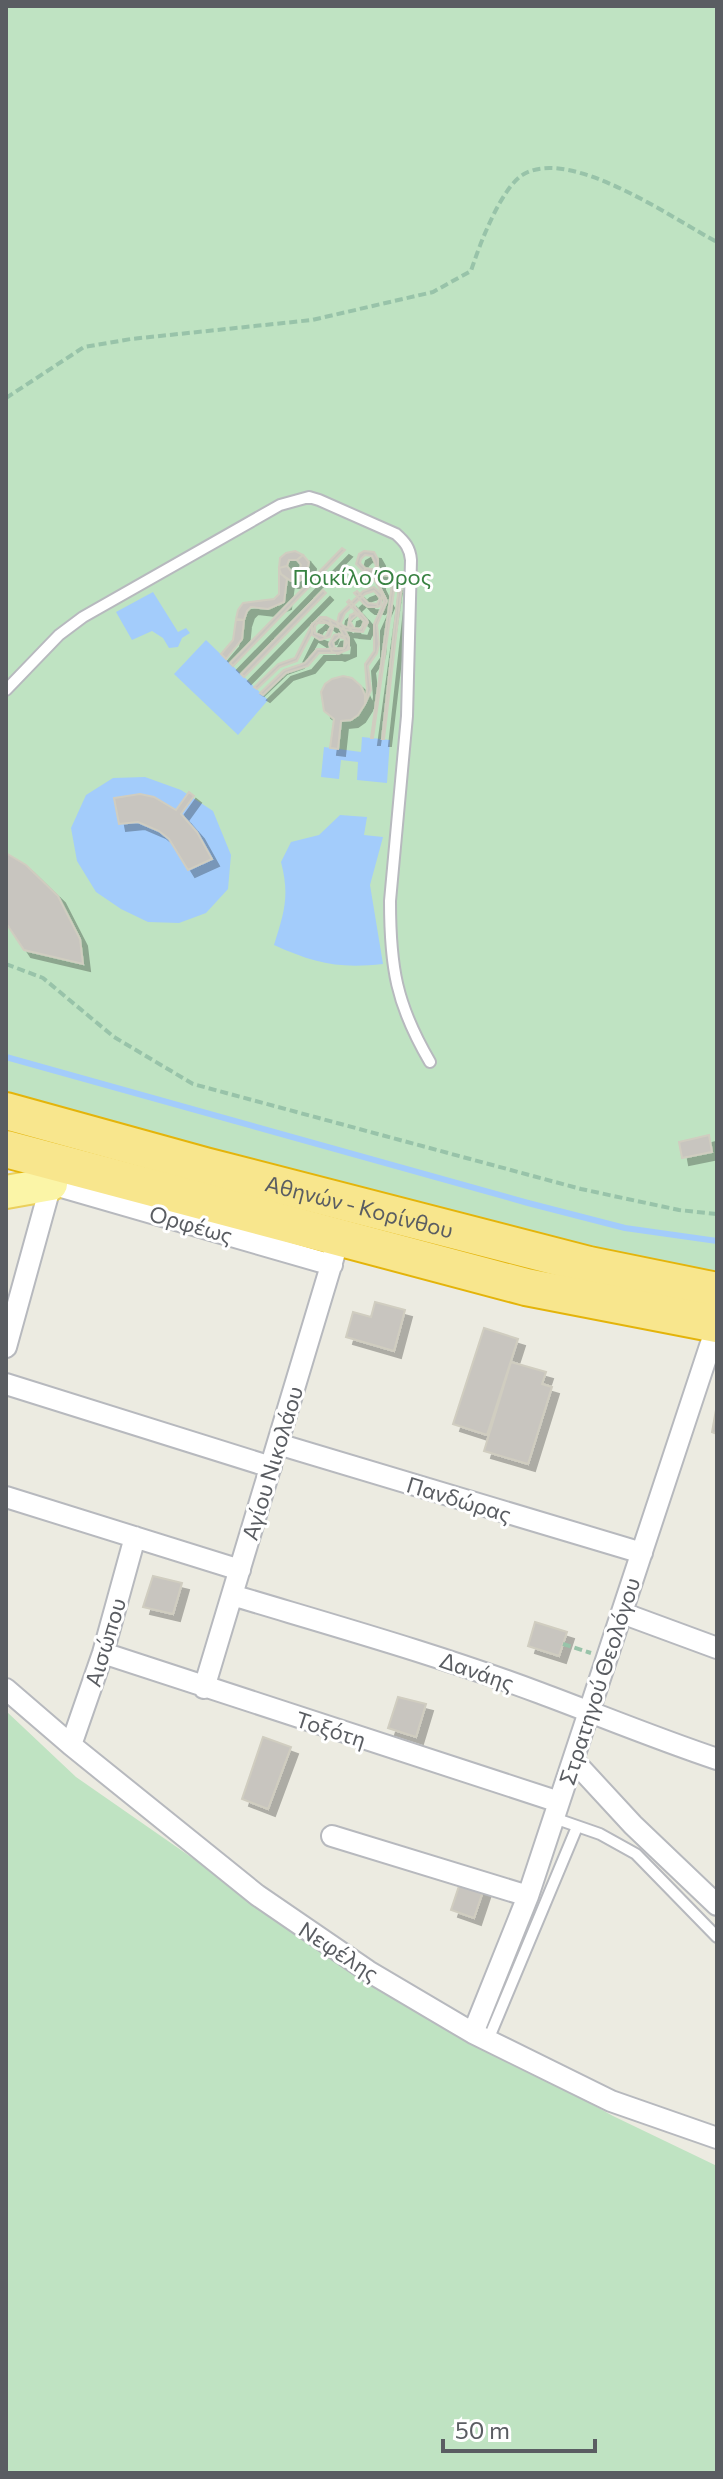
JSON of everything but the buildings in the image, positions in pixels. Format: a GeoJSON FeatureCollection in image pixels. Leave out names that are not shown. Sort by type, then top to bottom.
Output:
{"type":"FeatureCollection","features":[{"type":"Feature","properties":{"kind":"highway","name":"Αθηνών - Κορίνθου"},"geometry":{"type":"LineString","coordinates":[[6,1111],[589,1265],[717,1291]]}},
{"type":"Feature","properties":{"kind":"highway","name":"Αθηνών - Κορίνθου"},"geometry":{"type":"LineString","coordinates":[[6,1149],[223,1208],[336,1252],[717,1325]]}},
{"type":"Feature","properties":{"kind":"highway"},"geometry":{"type":"LineString","coordinates":[[51,1184],[223,1208]]}},
{"type":"Feature","properties":{"kind":"main road"},"geometry":{"type":"LineString","coordinates":[[6,1192],[51,1184]]}},
{"type":"Feature","properties":{"kind":"street","name":"Ορφέως"},"geometry":{"type":"LineString","coordinates":[[51,1184],[336,1252]]}},
{"type":"Feature","properties":{"kind":"street"},"geometry":{"type":"LineString","coordinates":[[6,1347],[51,1184]]}},
{"type":"Feature","properties":{"kind":"street","name":"Αγίου Νικολάου"},"geometry":{"type":"LineString","coordinates":[[204,1688],[336,1252]]}},
{"type":"Feature","properties":{"kind":"street","name":"Στρατηγού Θεολόγου"},"geometry":{"type":"LineString","coordinates":[[481,2037],[717,1325]]}},
{"type":"Feature","properties":{"kind":"street"},"geometry":{"type":"LineString","coordinates":[[6,1384],[271,1467]]}},
{"type":"Feature","properties":{"kind":"street","name":"Πανδώρας"},"geometry":{"type":"LineString","coordinates":[[278,1444],[642,1553]]}},
{"type":"Feature","properties":{"kind":"street"},"geometry":{"type":"LineString","coordinates":[[6,1497],[240,1570]]}},
{"type":"Feature","properties":{"kind":"street","name":"Αισώπου"},"geometry":{"type":"LineString","coordinates":[[71,1745],[103,1653],[135,1537]]}},
{"type":"Feature","properties":{"kind":"street","name":"Δανάης"},"geometry":{"type":"LineString","coordinates":[[232,1595],[411,1649],[541,1693],[717,1759]]}},
{"type":"Feature","properties":{"kind":"street"},"geometry":{"type":"LineString","coordinates":[[622,1613],[717,1648]]}},
{"type":"Feature","properties":{"kind":"street","name":"Τοξότη"},"geometry":{"type":"LineString","coordinates":[[103,1653],[557,1810]]}},
{"type":"Feature","properties":{"kind":"street","name":"Νεφέλης"},"geometry":{"type":"LineString","coordinates":[[6,1689],[257,1895],[368,1971],[481,2037],[611,2101],[717,2138]]}},
{"type":"Feature","properties":{"kind":"street"},"geometry":{"type":"LineString","coordinates":[[573,1760],[633,1825],[717,1905]]}},
{"type":"Feature","properties":{"kind":"street"},"geometry":{"type":"LineString","coordinates":[[332,1836],[528,1896]]}},
{"type":"Feature","properties":{"kind":"lane"},"geometry":{"type":"LineString","coordinates":[[6,690],[59,635],[83,617],[280,505],[309,497],[396,534],[405,542],[411,560],[409,671],[390,930],[398,994],[410,1028],[430,1062]]}},
{"type":"Feature","properties":{"kind":"lane"},"geometry":{"type":"LineString","coordinates":[[557,1810],[577,1827],[600,1834],[636,1854],[717,1937]]}},
{"type":"Feature","properties":{"kind":"lane"},"geometry":{"type":"LineString","coordinates":[[481,2037],[577,1827]]}},
{"type":"Feature","properties":{"kind":"path"},"geometry":{"type":"LineString","coordinates":[[6,398],[84,347],[131,339],[312,320],[433,292],[471,271],[483,235],[500,203],[523,174],[552,166],[621,187],[717,242]]}},
{"type":"Feature","properties":{"kind":"path"},"geometry":{"type":"LineString","coordinates":[[6,964],[43,978],[114,1037],[193,1084],[581,1189],[679,1210],[717,1214]]}},
{"type":"Feature","properties":{"kind":"path"},"geometry":{"type":"LineString","coordinates":[[563,1644],[607,1658]]}},
{"type":"Feature","properties":{"kind":"green space","name":"Ποικίλο Όρος"},"geometry":{"type":"Polygon","coordinates":[[[6,6],[717,6],[717,1278],[178,1211],[6,1146],[6,6]]]}},
{"type":"Feature","properties":{"kind":"green space"},"geometry":{"type":"Polygon","coordinates":[[[6,1711],[76,1777],[362,1976],[613,2116],[717,2166],[717,2473],[6,2473],[6,1711]]]}},
{"type":"Feature","properties":{"kind":"water"},"geometry":{"type":"Polygon","coordinates":[[[153,592],[178,632],[186,628],[190,633],[182,638],[178,647],[169,648],[163,638],[152,631],[132,640],[116,612],[153,592]]]}},
{"type":"Feature","properties":{"kind":"water"},"geometry":{"type":"Polygon","coordinates":[[[206,640],[268,700],[238,735],[174,674],[206,640]]]}},
{"type":"Feature","properties":{"kind":"water"},"geometry":{"type":"Polygon","coordinates":[[[362,737],[390,740],[387,783],[357,780],[358,762],[341,760],[339,779],[321,777],[324,747],[361,752],[362,737]]]}},
{"type":"Feature","properties":{"kind":"water"},"geometry":{"type":"Polygon","coordinates":[[[145,777],[181,790],[213,811],[231,855],[228,889],[206,913],[179,923],[148,922],[121,909],[96,892],[77,861],[71,828],[86,795],[113,778],[145,777]]]}},
{"type":"Feature","properties":{"kind":"water"},"geometry":{"type":"Polygon","coordinates":[[[340,815],[367,817],[364,835],[383,837],[370,885],[383,964],[353,966],[327,963],[274,945],[285,904],[281,862],[291,842],[319,835],[340,815]]]}},
{"type":"Feature","properties":{"kind":"waterway"},"geometry":{"type":"LineString","coordinates":[[6,1057],[528,1203],[625,1228],[717,1241]]}}]}
